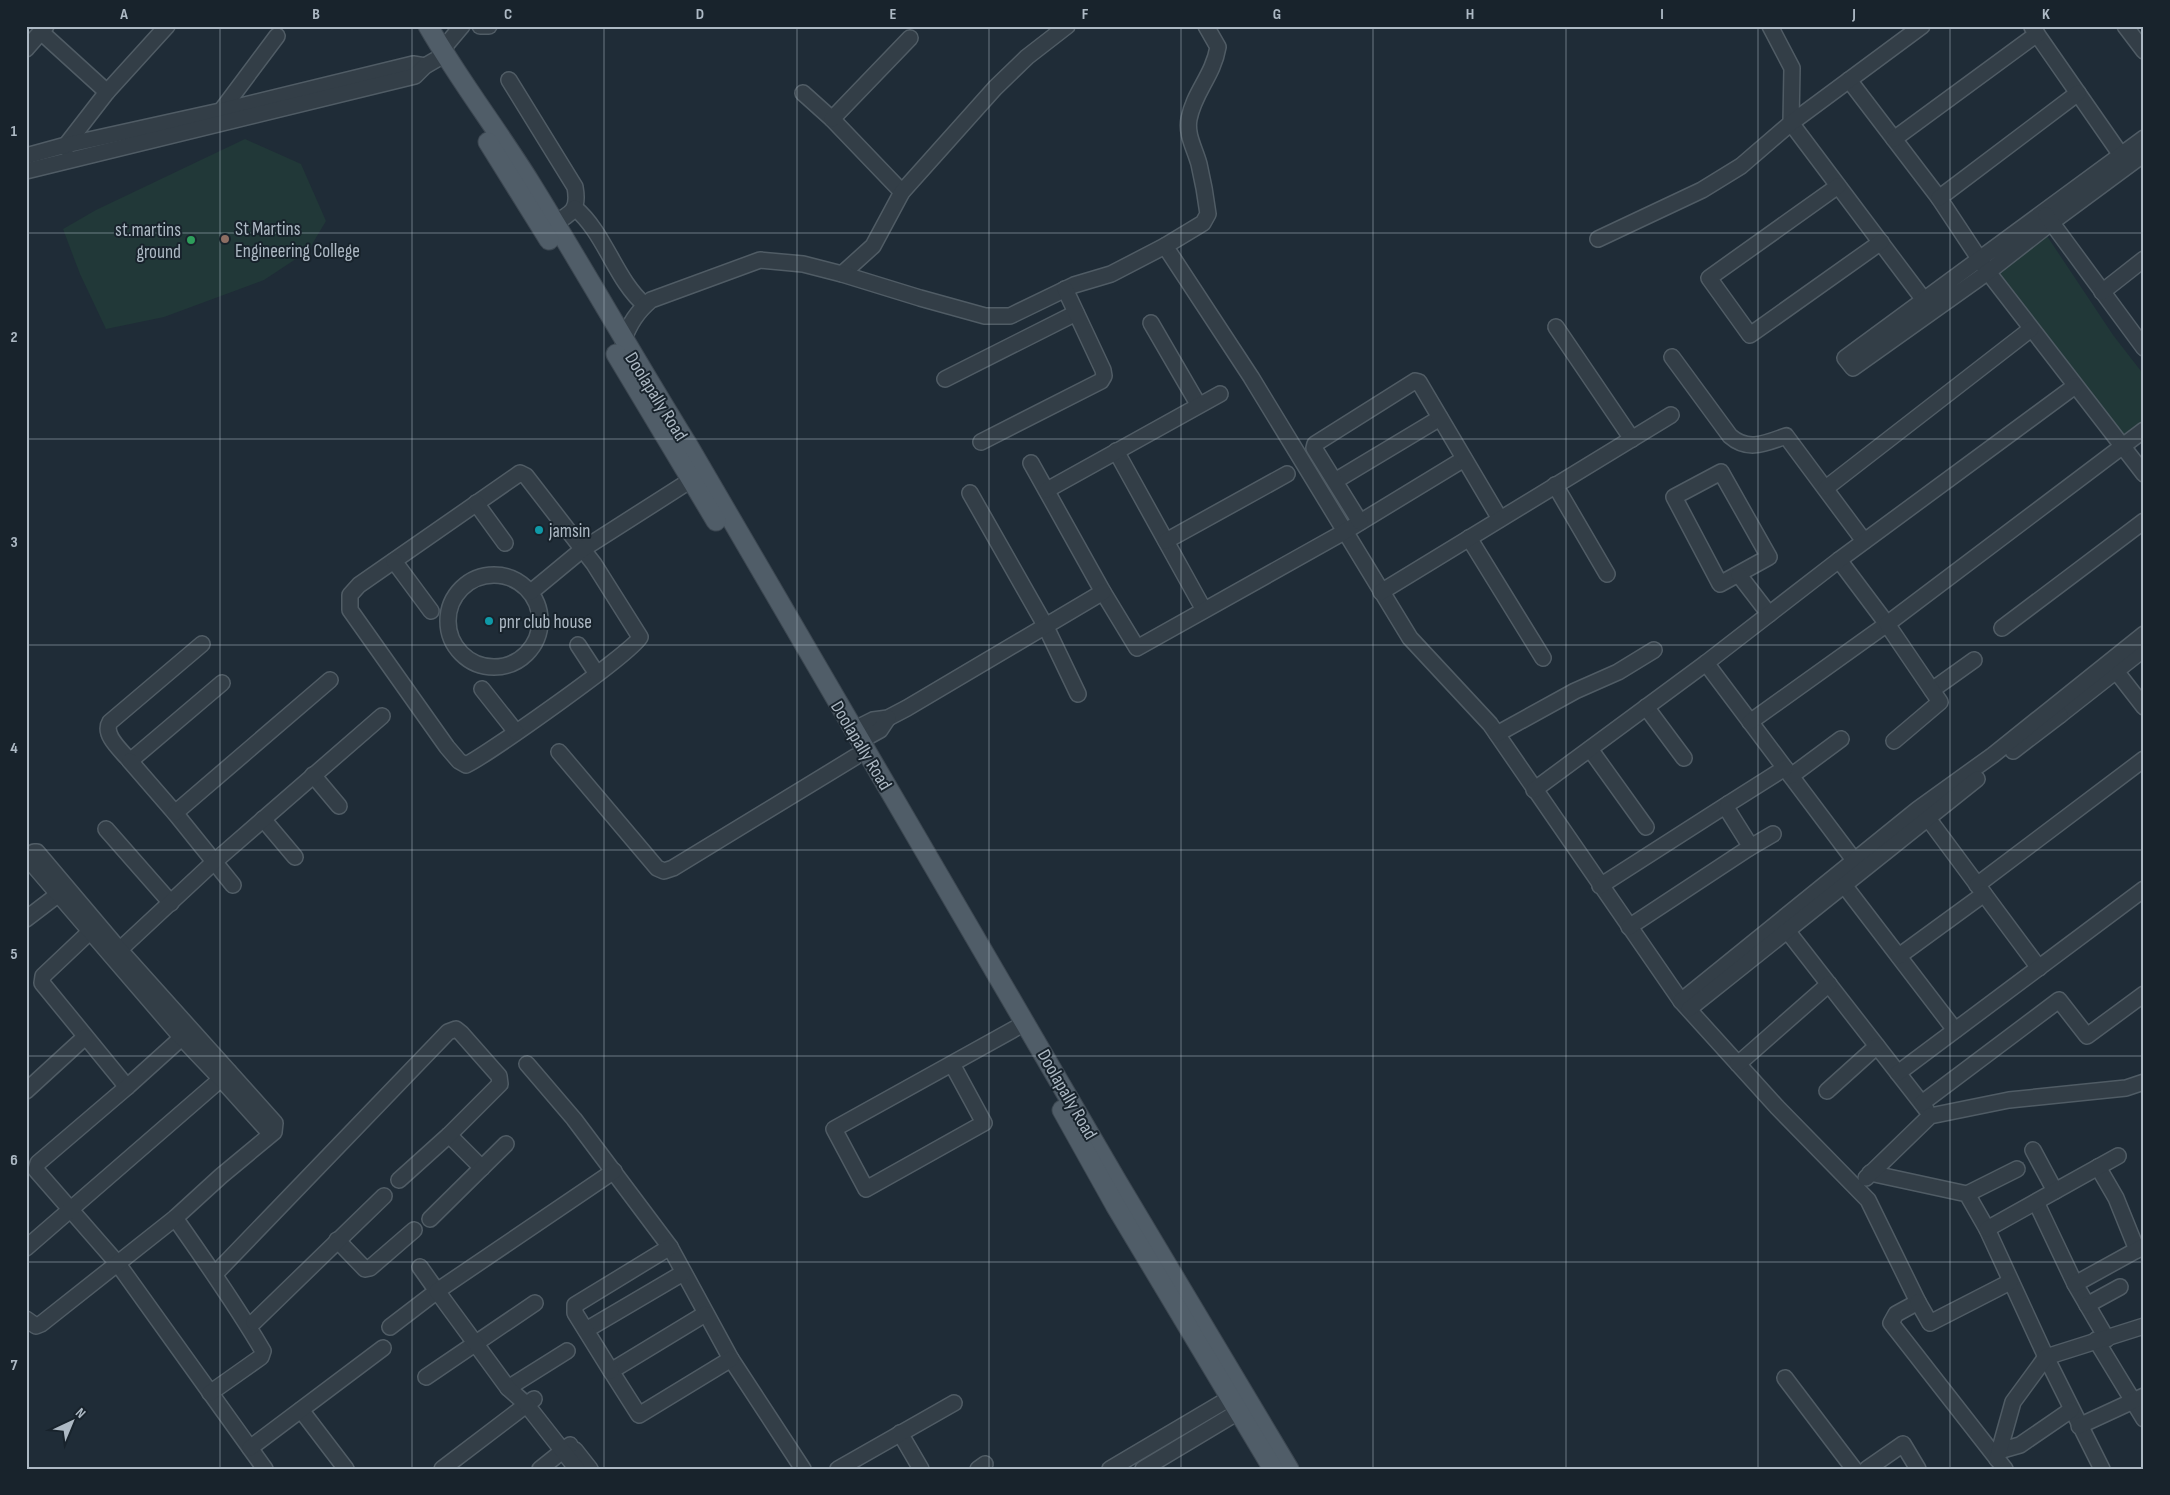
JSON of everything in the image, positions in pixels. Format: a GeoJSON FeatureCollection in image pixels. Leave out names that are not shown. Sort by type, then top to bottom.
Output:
{"type":"FeatureCollection","features":[{"type":"Feature","properties":{"kind":"main road"},"geometry":{"type":"LineString","coordinates":[[416,26],[435,60],[517,187],[570,264],[690,480],[713,504],[856,743]]}},
{"type":"Feature","properties":{"kind":"main road","name":"Doolapally Road"},"geometry":{"type":"LineString","coordinates":[[428,26],[435,60],[530,182],[554,224],[570,264],[623,341],[688,445],[713,504],[856,743],[1185,1307],[1234,1405],[1273,1469]]}},
{"type":"Feature","properties":{"kind":"main road","name":"Doolapally Road"},"geometry":{"type":"LineString","coordinates":[[856,743],[1115,1205],[1185,1307],[1289,1469]]}},
{"type":"Feature","properties":{"kind":"street"},"geometry":{"type":"LineString","coordinates":[[65,161],[66,145],[108,92],[167,26]]}},
{"type":"Feature","properties":{"kind":"street"},"geometry":{"type":"LineString","coordinates":[[26,171],[143,144],[217,118],[413,64],[435,60],[462,26]]}},
{"type":"Feature","properties":{"kind":"street"},"geometry":{"type":"LineString","coordinates":[[480,26],[489,26]]}},
{"type":"Feature","properties":{"kind":"street"},"geometry":{"type":"LineString","coordinates":[[842,274],[873,246],[902,192],[995,88],[1026,57],[1067,26]]}},
{"type":"Feature","properties":{"kind":"street"},"geometry":{"type":"LineString","coordinates":[[623,341],[639,309],[651,300],[760,260],[803,264],[985,316],[1010,316],[1065,290],[1111,274],[1165,246],[1203,223],[1208,214],[1198,163],[1189,135],[1188,121],[1193,104],[1215,64],[1218,47],[1206,26]]}},
{"type":"Feature","properties":{"kind":"street"},"geometry":{"type":"LineString","coordinates":[[1770,26],[1792,68],[1791,123],[1924,300]]}},
{"type":"Feature","properties":{"kind":"street"},"geometry":{"type":"LineString","coordinates":[[1598,238],[1702,190],[1742,166],[1791,123],[1922,26]]}},
{"type":"Feature","properties":{"kind":"street"},"geometry":{"type":"LineString","coordinates":[[2125,26],[2142,47]]}},
{"type":"Feature","properties":{"kind":"street"},"geometry":{"type":"LineString","coordinates":[[26,48],[44,29],[108,92]]}},
{"type":"Feature","properties":{"kind":"street"},"geometry":{"type":"LineString","coordinates":[[1894,139],[2034,30],[2121,155]]}},
{"type":"Feature","properties":{"kind":"street"},"geometry":{"type":"LineString","coordinates":[[26,156],[66,145],[217,118],[276,36]]}},
{"type":"Feature","properties":{"kind":"street"},"geometry":{"type":"LineString","coordinates":[[832,119],[910,38]]}},
{"type":"Feature","properties":{"kind":"street"},"geometry":{"type":"LineString","coordinates":[[508,80],[574,187],[577,199],[575,208],[569,216],[554,224]]}},
{"type":"Feature","properties":{"kind":"street"},"geometry":{"type":"LineString","coordinates":[[1849,80],[1939,198],[1984,266],[2031,329],[2144,474]]}},
{"type":"Feature","properties":{"kind":"street"},"geometry":{"type":"LineString","coordinates":[[803,93],[832,119],[902,192]]}},
{"type":"Feature","properties":{"kind":"street"},"geometry":{"type":"LineString","coordinates":[[1939,198],[2078,93]]}},
{"type":"Feature","properties":{"kind":"street"},"geometry":{"type":"LineString","coordinates":[[1984,266],[1924,300],[1845,358],[1853,368],[2048,217],[2144,138]]}},
{"type":"Feature","properties":{"kind":"street"},"geometry":{"type":"LineString","coordinates":[[2048,217],[2144,154]]}},
{"type":"Feature","properties":{"kind":"street"},"geometry":{"type":"LineString","coordinates":[[1838,186],[1709,278],[1750,335],[1881,242]]}},
{"type":"Feature","properties":{"kind":"street"},"geometry":{"type":"LineString","coordinates":[[575,208],[599,238],[632,290],[645,305]]}},
{"type":"Feature","properties":{"kind":"street"},"geometry":{"type":"LineString","coordinates":[[2048,217],[2144,348]]}},
{"type":"Feature","properties":{"kind":"street"},"geometry":{"type":"LineString","coordinates":[[1165,246],[1251,377],[1410,638],[1497,734],[1600,886],[1685,1005],[1777,1107],[1868,1200],[1930,1323],[2010,1282]]}},
{"type":"Feature","properties":{"kind":"street"},"geometry":{"type":"LineString","coordinates":[[2102,292],[2144,259]]}},
{"type":"Feature","properties":{"kind":"street"},"geometry":{"type":"LineString","coordinates":[[981,442],[1102,382],[1103,370],[1065,290]]}},
{"type":"Feature","properties":{"kind":"street"},"geometry":{"type":"LineString","coordinates":[[945,379],[1076,313]]}},
{"type":"Feature","properties":{"kind":"street"},"geometry":{"type":"LineString","coordinates":[[1151,323],[1198,404]]}},
{"type":"Feature","properties":{"kind":"street"},"geometry":{"type":"LineString","coordinates":[[1556,327],[1632,439]]}},
{"type":"Feature","properties":{"kind":"street"},"geometry":{"type":"LineString","coordinates":[[1826,488],[2031,329]]}},
{"type":"Feature","properties":{"kind":"street"},"geometry":{"type":"LineString","coordinates":[[1672,357],[1736,442],[1749,446],[1786,436],[1864,541]]}},
{"type":"Feature","properties":{"kind":"street"},"geometry":{"type":"LineString","coordinates":[[1360,522],[1314,448],[1315,444],[1415,381],[1419,382],[1500,519]]}},
{"type":"Feature","properties":{"kind":"street"},"geometry":{"type":"LineString","coordinates":[[1534,790],[1706,663],[1864,541],[2075,386]]}},
{"type":"Feature","properties":{"kind":"street"},"geometry":{"type":"LineString","coordinates":[[1047,490],[1198,404],[1220,394]]}},
{"type":"Feature","properties":{"kind":"street"},"geometry":{"type":"LineString","coordinates":[[1381,592],[1671,415]]}},
{"type":"Feature","properties":{"kind":"street"},"geometry":{"type":"LineString","coordinates":[[1335,482],[1440,418]]}},
{"type":"Feature","properties":{"kind":"street"},"geometry":{"type":"LineString","coordinates":[[1750,722],[1886,624],[2144,430]]}},
{"type":"Feature","properties":{"kind":"street"},"geometry":{"type":"LineString","coordinates":[[1116,451],[1204,610]]}},
{"type":"Feature","properties":{"kind":"street"},"geometry":{"type":"LineString","coordinates":[[1030,463],[1137,648],[1344,532],[1464,459]]}},
{"type":"Feature","properties":{"kind":"street"},"geometry":{"type":"LineString","coordinates":[[1721,472],[1769,557],[1738,575],[1720,584],[1674,498],[1721,472]]}},
{"type":"Feature","properties":{"kind":"street"},"geometry":{"type":"LineString","coordinates":[[520,473],[526,476],[583,549],[640,635],[639,640],[633,647],[597,674],[480,758],[466,765],[459,761],[447,747],[350,610],[350,594],[520,473]]}},
{"type":"Feature","properties":{"kind":"street"},"geometry":{"type":"LineString","coordinates":[[1166,541],[1287,474]]}},
{"type":"Feature","properties":{"kind":"street"},"geometry":{"type":"LineString","coordinates":[[531,592],[583,549],[690,480]]}},
{"type":"Feature","properties":{"kind":"street"},"geometry":{"type":"LineString","coordinates":[[1555,485],[1606,574]]}},
{"type":"Feature","properties":{"kind":"street"},"geometry":{"type":"LineString","coordinates":[[970,493],[1045,625],[1078,694]]}},
{"type":"Feature","properties":{"kind":"street"},"geometry":{"type":"LineString","coordinates":[[476,503],[505,543]]}},
{"type":"Feature","properties":{"kind":"street"},"geometry":{"type":"LineString","coordinates":[[2002,628],[2144,521]]}},
{"type":"Feature","properties":{"kind":"street"},"geometry":{"type":"LineString","coordinates":[[1469,538],[1543,658]]}},
{"type":"Feature","properties":{"kind":"street"},"geometry":{"type":"LineString","coordinates":[[1839,560],[1940,702],[1894,741]]}},
{"type":"Feature","properties":{"kind":"street"},"geometry":{"type":"LineString","coordinates":[[394,561],[431,611]]}},
{"type":"Feature","properties":{"kind":"street"},"geometry":{"type":"LineString","coordinates":[[490,574],[505,576],[520,582],[531,592],[538,606],[541,620],[538,635],[531,649],[520,659],[507,665],[492,667],[477,664],[464,656],[454,644],[449,630],[448,614],[453,599],[462,587],[475,578],[490,574]]}},
{"type":"Feature","properties":{"kind":"street"},"geometry":{"type":"LineString","coordinates":[[1738,575],[1769,614]]}},
{"type":"Feature","properties":{"kind":"street"},"geometry":{"type":"LineString","coordinates":[[559,752],[657,868],[664,871],[673,868],[856,743],[873,720],[888,718],[1103,592]]}},
{"type":"Feature","properties":{"kind":"street"},"geometry":{"type":"LineString","coordinates":[[1685,1005],[1784,926],[1844,884],[1927,817],[2144,634]]}},
{"type":"Feature","properties":{"kind":"street"},"geometry":{"type":"LineString","coordinates":[[202,644],[108,725],[111,738],[176,813],[233,885]]}},
{"type":"Feature","properties":{"kind":"street"},"geometry":{"type":"LineString","coordinates":[[578,645],[597,674]]}},
{"type":"Feature","properties":{"kind":"street"},"geometry":{"type":"LineString","coordinates":[[2056,710],[2116,671],[2144,649]]}},
{"type":"Feature","properties":{"kind":"street"},"geometry":{"type":"LineString","coordinates":[[1497,734],[1575,691],[1618,672],[1654,650]]}},
{"type":"Feature","properties":{"kind":"street"},"geometry":{"type":"LineString","coordinates":[[1932,690],[1974,660]]}},
{"type":"Feature","properties":{"kind":"street"},"geometry":{"type":"LineString","coordinates":[[1706,663],[1854,860]]}},
{"type":"Feature","properties":{"kind":"street"},"geometry":{"type":"LineString","coordinates":[[2116,671],[2144,707]]}},
{"type":"Feature","properties":{"kind":"street"},"geometry":{"type":"LineString","coordinates":[[176,813],[330,680]]}},
{"type":"Feature","properties":{"kind":"street"},"geometry":{"type":"LineString","coordinates":[[130,761],[222,683]]}},
{"type":"Feature","properties":{"kind":"street"},"geometry":{"type":"LineString","coordinates":[[482,689],[516,732]]}},
{"type":"Feature","properties":{"kind":"street"},"geometry":{"type":"LineString","coordinates":[[1646,707],[1684,758]]}},
{"type":"Feature","properties":{"kind":"street"},"geometry":{"type":"LineString","coordinates":[[115,953],[214,862],[382,716]]}},
{"type":"Feature","properties":{"kind":"street"},"geometry":{"type":"LineString","coordinates":[[1600,886],[1728,804],[1788,772],[1841,739]]}},
{"type":"Feature","properties":{"kind":"street"},"geometry":{"type":"LineString","coordinates":[[1590,748],[1646,827]]}},
{"type":"Feature","properties":{"kind":"street"},"geometry":{"type":"LineString","coordinates":[[1784,926],[1854,860],[1918,808],[1995,759]]}},
{"type":"Feature","properties":{"kind":"street"},"geometry":{"type":"LineString","coordinates":[[1898,956],[2144,759]]}},
{"type":"Feature","properties":{"kind":"street"},"geometry":{"type":"LineString","coordinates":[[313,775],[339,806]]}},
{"type":"Feature","properties":{"kind":"street"},"geometry":{"type":"LineString","coordinates":[[1728,804],[1727,809],[1749,844],[1749,848]]}},
{"type":"Feature","properties":{"kind":"street"},"geometry":{"type":"LineString","coordinates":[[1927,817],[2039,968]]}},
{"type":"Feature","properties":{"kind":"street"},"geometry":{"type":"LineString","coordinates":[[263,819],[295,857]]}},
{"type":"Feature","properties":{"kind":"street"},"geometry":{"type":"LineString","coordinates":[[106,829],[171,903]]}},
{"type":"Feature","properties":{"kind":"street"},"geometry":{"type":"LineString","coordinates":[[1629,927],[1773,834]]}},
{"type":"Feature","properties":{"kind":"street"},"geometry":{"type":"LineString","coordinates":[[1844,884],[1955,1030]]}},
{"type":"Feature","properties":{"kind":"street"},"geometry":{"type":"LineString","coordinates":[[1898,1073],[2144,889]]}},
{"type":"Feature","properties":{"kind":"street"},"geometry":{"type":"LineString","coordinates":[[26,919],[62,891],[186,1033],[275,1128],[175,1218],[41,1324],[36,1326],[26,1319]]}},
{"type":"Feature","properties":{"kind":"street"},"geometry":{"type":"LineString","coordinates":[[1784,926],[1922,1103],[1930,1116]]}},
{"type":"Feature","properties":{"kind":"street"},"geometry":{"type":"LineString","coordinates":[[95,927],[41,979],[43,986],[127,1087]]}},
{"type":"Feature","properties":{"kind":"street"},"geometry":{"type":"LineString","coordinates":[[1738,1064],[1829,984]]}},
{"type":"Feature","properties":{"kind":"street"},"geometry":{"type":"LineString","coordinates":[[1922,1103],[2059,1000],[2087,1036],[2144,994]]}},
{"type":"Feature","properties":{"kind":"street"},"geometry":{"type":"LineString","coordinates":[[952,1064],[984,1124],[866,1189],[834,1129],[1016,1028]]}},
{"type":"Feature","properties":{"kind":"street"},"geometry":{"type":"LineString","coordinates":[[215,1274],[448,1032],[456,1029],[461,1032],[499,1076],[500,1084],[449,1135],[399,1180]]}},
{"type":"Feature","properties":{"kind":"street"},"geometry":{"type":"LineString","coordinates":[[186,1033],[36,1166],[38,1173],[118,1264],[265,1469]]}},
{"type":"Feature","properties":{"kind":"street"},"geometry":{"type":"LineString","coordinates":[[26,1091],[85,1037]]}},
{"type":"Feature","properties":{"kind":"street"},"geometry":{"type":"LineString","coordinates":[[1826,1090],[1877,1046]]}},
{"type":"Feature","properties":{"kind":"street"},"geometry":{"type":"LineString","coordinates":[[527,1064],[574,1119],[670,1247],[731,1359],[803,1469]]}},
{"type":"Feature","properties":{"kind":"street"},"geometry":{"type":"LineString","coordinates":[[26,1248],[226,1075]]}},
{"type":"Feature","properties":{"kind":"street"},"geometry":{"type":"LineString","coordinates":[[1856,1187],[1930,1116],[2009,1100],[2126,1088],[2144,1082]]}},
{"type":"Feature","properties":{"kind":"street"},"geometry":{"type":"LineString","coordinates":[[449,1135],[482,1168]]}},
{"type":"Feature","properties":{"kind":"street"},"geometry":{"type":"LineString","coordinates":[[430,1219],[506,1144]]}},
{"type":"Feature","properties":{"kind":"street"},"geometry":{"type":"LineString","coordinates":[[2033,1150],[2055,1191]]}},
{"type":"Feature","properties":{"kind":"street"},"geometry":{"type":"LineString","coordinates":[[1987,1229],[2118,1156]]}},
{"type":"Feature","properties":{"kind":"street"},"geometry":{"type":"LineString","coordinates":[[2075,1284],[2140,1248],[2116,1198],[2098,1167]]}},
{"type":"Feature","properties":{"kind":"street"},"geometry":{"type":"LineString","coordinates":[[1870,1173],[1967,1194],[2017,1168]]}},
{"type":"Feature","properties":{"kind":"street"},"geometry":{"type":"LineString","coordinates":[[390,1327],[437,1291],[614,1171]]}},
{"type":"Feature","properties":{"kind":"street"},"geometry":{"type":"LineString","coordinates":[[1967,1194],[1987,1229],[2071,1410],[2102,1469]]}},
{"type":"Feature","properties":{"kind":"street"},"geometry":{"type":"LineString","coordinates":[[250,1324],[384,1196]]}},
{"type":"Feature","properties":{"kind":"street"},"geometry":{"type":"LineString","coordinates":[[2036,1202],[2087,1305],[2101,1340],[2138,1398],[2144,1419]]}},
{"type":"Feature","properties":{"kind":"street"},"geometry":{"type":"LineString","coordinates":[[175,1218],[250,1324],[263,1352],[261,1357],[210,1393]]}},
{"type":"Feature","properties":{"kind":"street"},"geometry":{"type":"LineString","coordinates":[[337,1240],[365,1269],[370,1268],[414,1230]]}},
{"type":"Feature","properties":{"kind":"street"},"geometry":{"type":"LineString","coordinates":[[670,1247],[579,1301],[575,1305],[575,1313],[639,1415],[731,1359]]}},
{"type":"Feature","properties":{"kind":"street"},"geometry":{"type":"LineString","coordinates":[[420,1267],[508,1388],[530,1402],[566,1448],[577,1469]]}},
{"type":"Feature","properties":{"kind":"street"},"geometry":{"type":"LineString","coordinates":[[586,1330],[684,1273]]}},
{"type":"Feature","properties":{"kind":"street"},"geometry":{"type":"LineString","coordinates":[[2087,1305],[2120,1287]]}},
{"type":"Feature","properties":{"kind":"street"},"geometry":{"type":"LineString","coordinates":[[1918,1302],[1896,1314],[1891,1323],[2000,1460]]}},
{"type":"Feature","properties":{"kind":"street"},"geometry":{"type":"LineString","coordinates":[[426,1377],[535,1303]]}},
{"type":"Feature","properties":{"kind":"street"},"geometry":{"type":"LineString","coordinates":[[612,1371],[705,1314]]}},
{"type":"Feature","properties":{"kind":"street"},"geometry":{"type":"LineString","coordinates":[[2000,1460],[2013,1402],[2046,1357],[2144,1326]]}},
{"type":"Feature","properties":{"kind":"street"},"geometry":{"type":"LineString","coordinates":[[250,1448],[383,1348]]}},
{"type":"Feature","properties":{"kind":"street"},"geometry":{"type":"LineString","coordinates":[[508,1388],[567,1351]]}},
{"type":"Feature","properties":{"kind":"street"},"geometry":{"type":"LineString","coordinates":[[1784,1378],[1854,1469]]}},
{"type":"Feature","properties":{"kind":"street"},"geometry":{"type":"LineString","coordinates":[[2079,1426],[2138,1398]]}},
{"type":"Feature","properties":{"kind":"street"},"geometry":{"type":"LineString","coordinates":[[442,1469],[530,1402]]}},
{"type":"Feature","properties":{"kind":"street"},"geometry":{"type":"LineString","coordinates":[[838,1469],[954,1403]]}},
{"type":"Feature","properties":{"kind":"street"},"geometry":{"type":"LineString","coordinates":[[1140,1451],[1146,1467],[1234,1405]]}},
{"type":"Feature","properties":{"kind":"street"},"geometry":{"type":"LineString","coordinates":[[1110,1469],[1140,1451],[1234,1405]]}},
{"type":"Feature","properties":{"kind":"street"},"geometry":{"type":"LineString","coordinates":[[301,1410],[346,1469]]}},
{"type":"Feature","properties":{"kind":"street"},"geometry":{"type":"LineString","coordinates":[[2000,1460],[2071,1410]]}},
{"type":"Feature","properties":{"kind":"street"},"geometry":{"type":"LineString","coordinates":[[900,1433],[921,1469]]}},
{"type":"Feature","properties":{"kind":"street"},"geometry":{"type":"LineString","coordinates":[[1867,1469],[1903,1444],[1918,1469]]}},
{"type":"Feature","properties":{"kind":"street"},"geometry":{"type":"LineString","coordinates":[[540,1469],[566,1448]]}},
{"type":"Feature","properties":{"kind":"street"},"geometry":{"type":"LineString","coordinates":[[566,1448],[590,1469]]}},
{"type":"Feature","properties":{"kind":"green space","name":"st.martins ground"},"geometry":{"type":"Polygon","coordinates":[[[245,139],[301,164],[326,221],[308,251],[264,280],[164,317],[106,329],[80,274],[63,229],[96,210],[245,139]]]}},
{"type":"Feature","properties":{"kind":"green space"},"geometry":{"type":"Polygon","coordinates":[[[2047,236],[2113,335],[2144,375],[2144,420],[2125,436],[1999,272],[2047,236]]]}},
{"type":"Feature","properties":{"kind":"place","name":"St Martins Engineering College"},"geometry":{"type":"Point","coordinates":[225,239]}},
{"type":"Feature","properties":{"kind":"place","name":"st.martins ground"},"geometry":{"type":"Point","coordinates":[191,240]}},
{"type":"Feature","properties":{"kind":"place","name":"jamsin"},"geometry":{"type":"Point","coordinates":[539,530]}},
{"type":"Feature","properties":{"kind":"place","name":"pnr club house"},"geometry":{"type":"Point","coordinates":[489,621]}}]}
